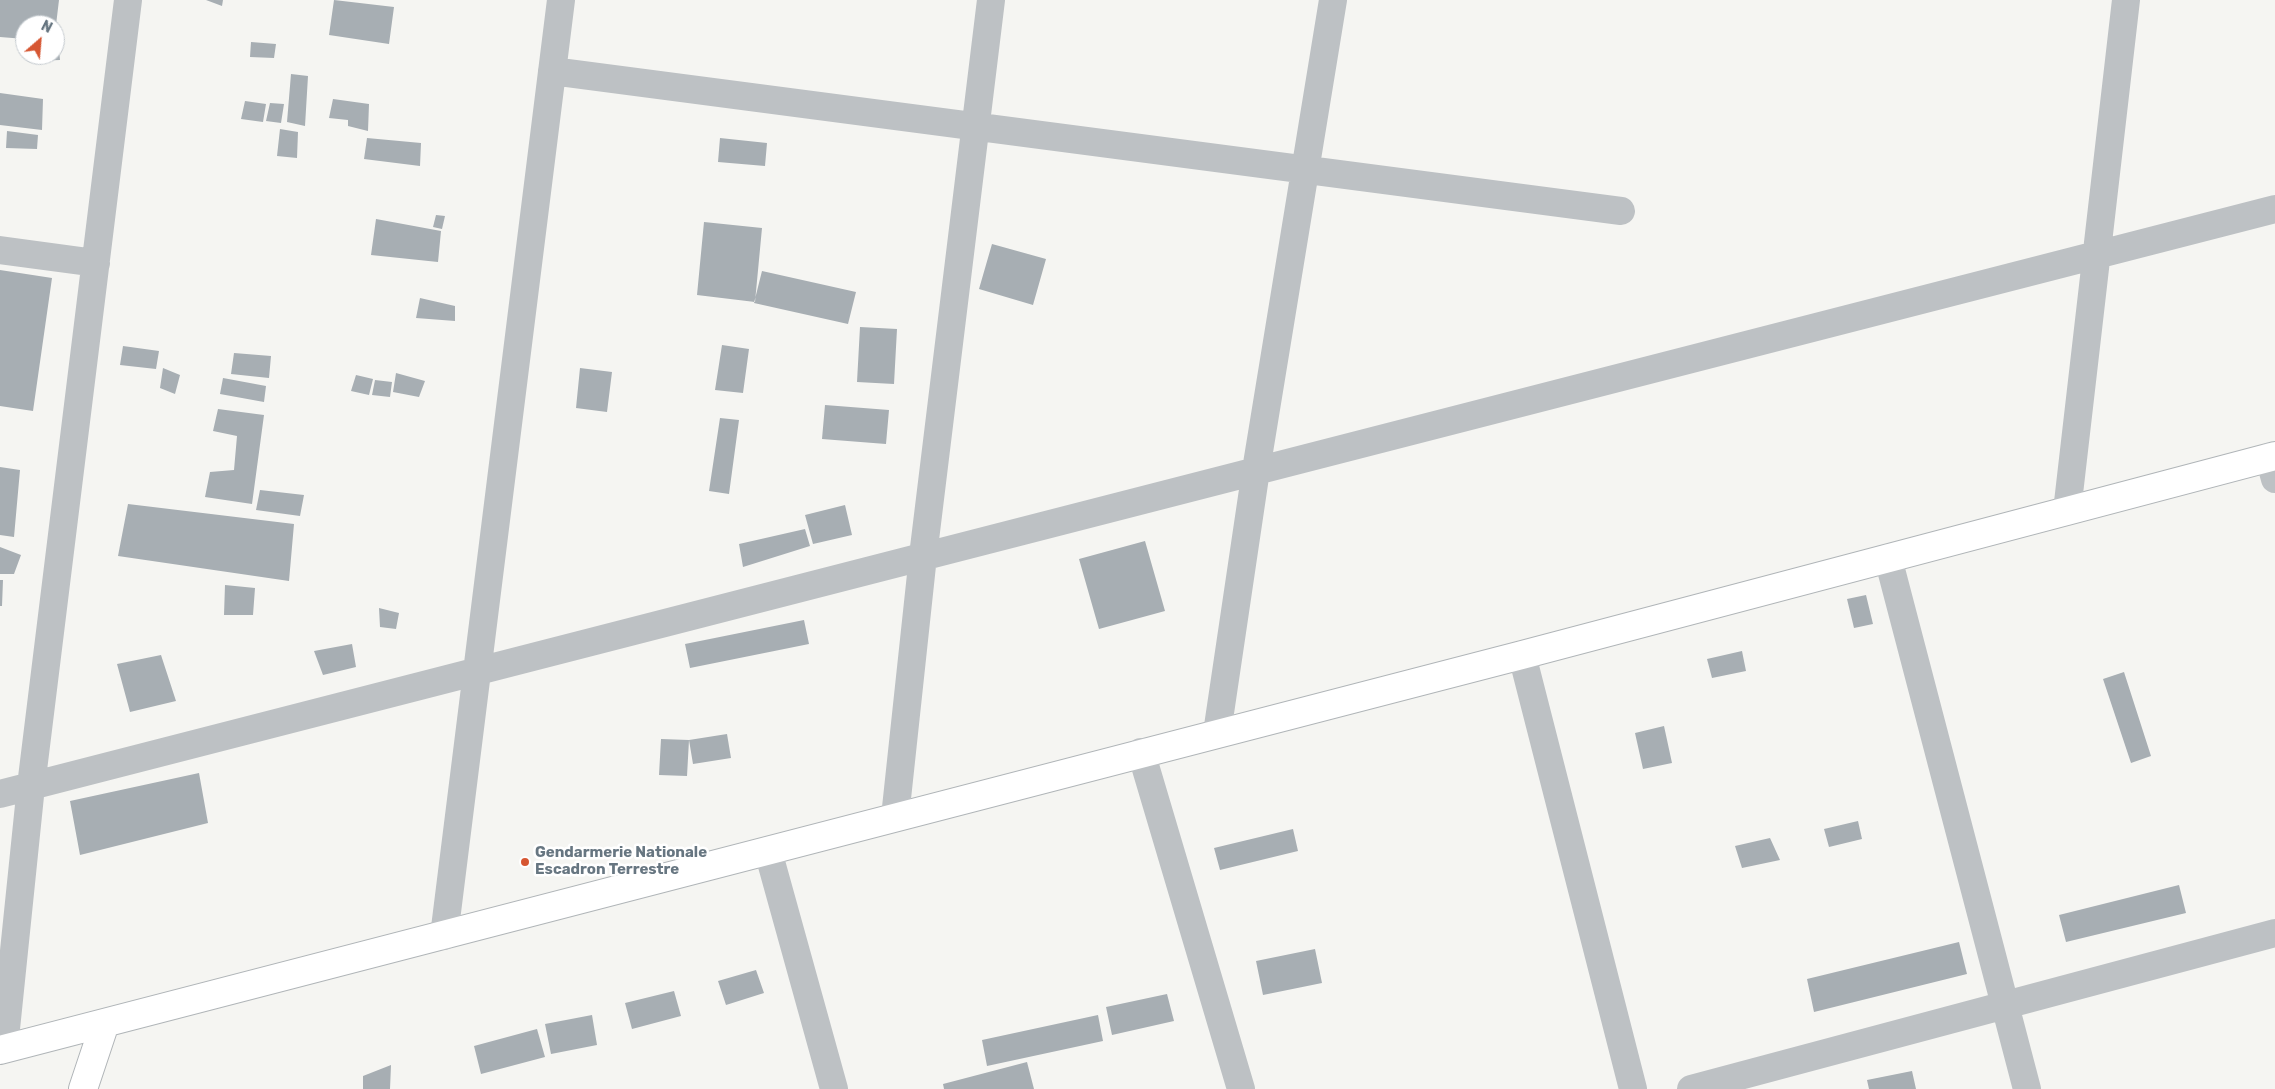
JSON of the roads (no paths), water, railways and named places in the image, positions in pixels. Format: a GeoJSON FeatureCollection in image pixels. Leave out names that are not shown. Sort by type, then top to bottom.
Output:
{"type":"FeatureCollection","features":[{"type":"Feature","properties":{"kind":"main road"},"geometry":{"type":"LineString","coordinates":[[2,1049],[444,936],[1141,752],[1522,655],[2068,511],[2273,464]]}},
{"type":"Feature","properties":{"kind":"main road"},"geometry":{"type":"LineString","coordinates":[[83,1089],[105,1023]]}},
{"type":"Feature","properties":{"kind":"street"},"geometry":{"type":"LineString","coordinates":[[2,1049],[31,786],[128,0]]}},
{"type":"Feature","properties":{"kind":"street"},"geometry":{"type":"LineString","coordinates":[[444,936],[561,0]]}},
{"type":"Feature","properties":{"kind":"street"},"geometry":{"type":"LineString","coordinates":[[895,817],[923,556],[990,0]]}},
{"type":"Feature","properties":{"kind":"street"},"geometry":{"type":"LineString","coordinates":[[1217,733],[1256,470],[1332,0]]}},
{"type":"Feature","properties":{"kind":"street"},"geometry":{"type":"LineString","coordinates":[[2068,511],[2126,0]]}},
{"type":"Feature","properties":{"kind":"street"},"geometry":{"type":"LineString","coordinates":[[552,71],[1621,211]]}},
{"type":"Feature","properties":{"kind":"street"},"geometry":{"type":"LineString","coordinates":[[0,794],[2275,208]]}},
{"type":"Feature","properties":{"kind":"street"},"geometry":{"type":"LineString","coordinates":[[0,250],[96,263]]}},
{"type":"Feature","properties":{"kind":"street"},"geometry":{"type":"LineString","coordinates":[[1888,558],[2027,1089]]}},
{"type":"Feature","properties":{"kind":"street"},"geometry":{"type":"LineString","coordinates":[[1522,655],[1633,1089]]}},
{"type":"Feature","properties":{"kind":"street"},"geometry":{"type":"LineString","coordinates":[[1141,752],[1241,1089]]}},
{"type":"Feature","properties":{"kind":"street"},"geometry":{"type":"LineString","coordinates":[[768,850],[834,1089]]}},
{"type":"Feature","properties":{"kind":"street"},"geometry":{"type":"LineString","coordinates":[[1692,1089],[2275,933]]}},
{"type":"Feature","properties":{"kind":"place","name":"Gendarmerie Nationale Escadron Terrestre"},"geometry":{"type":"Point","coordinates":[525,862]}}]}
